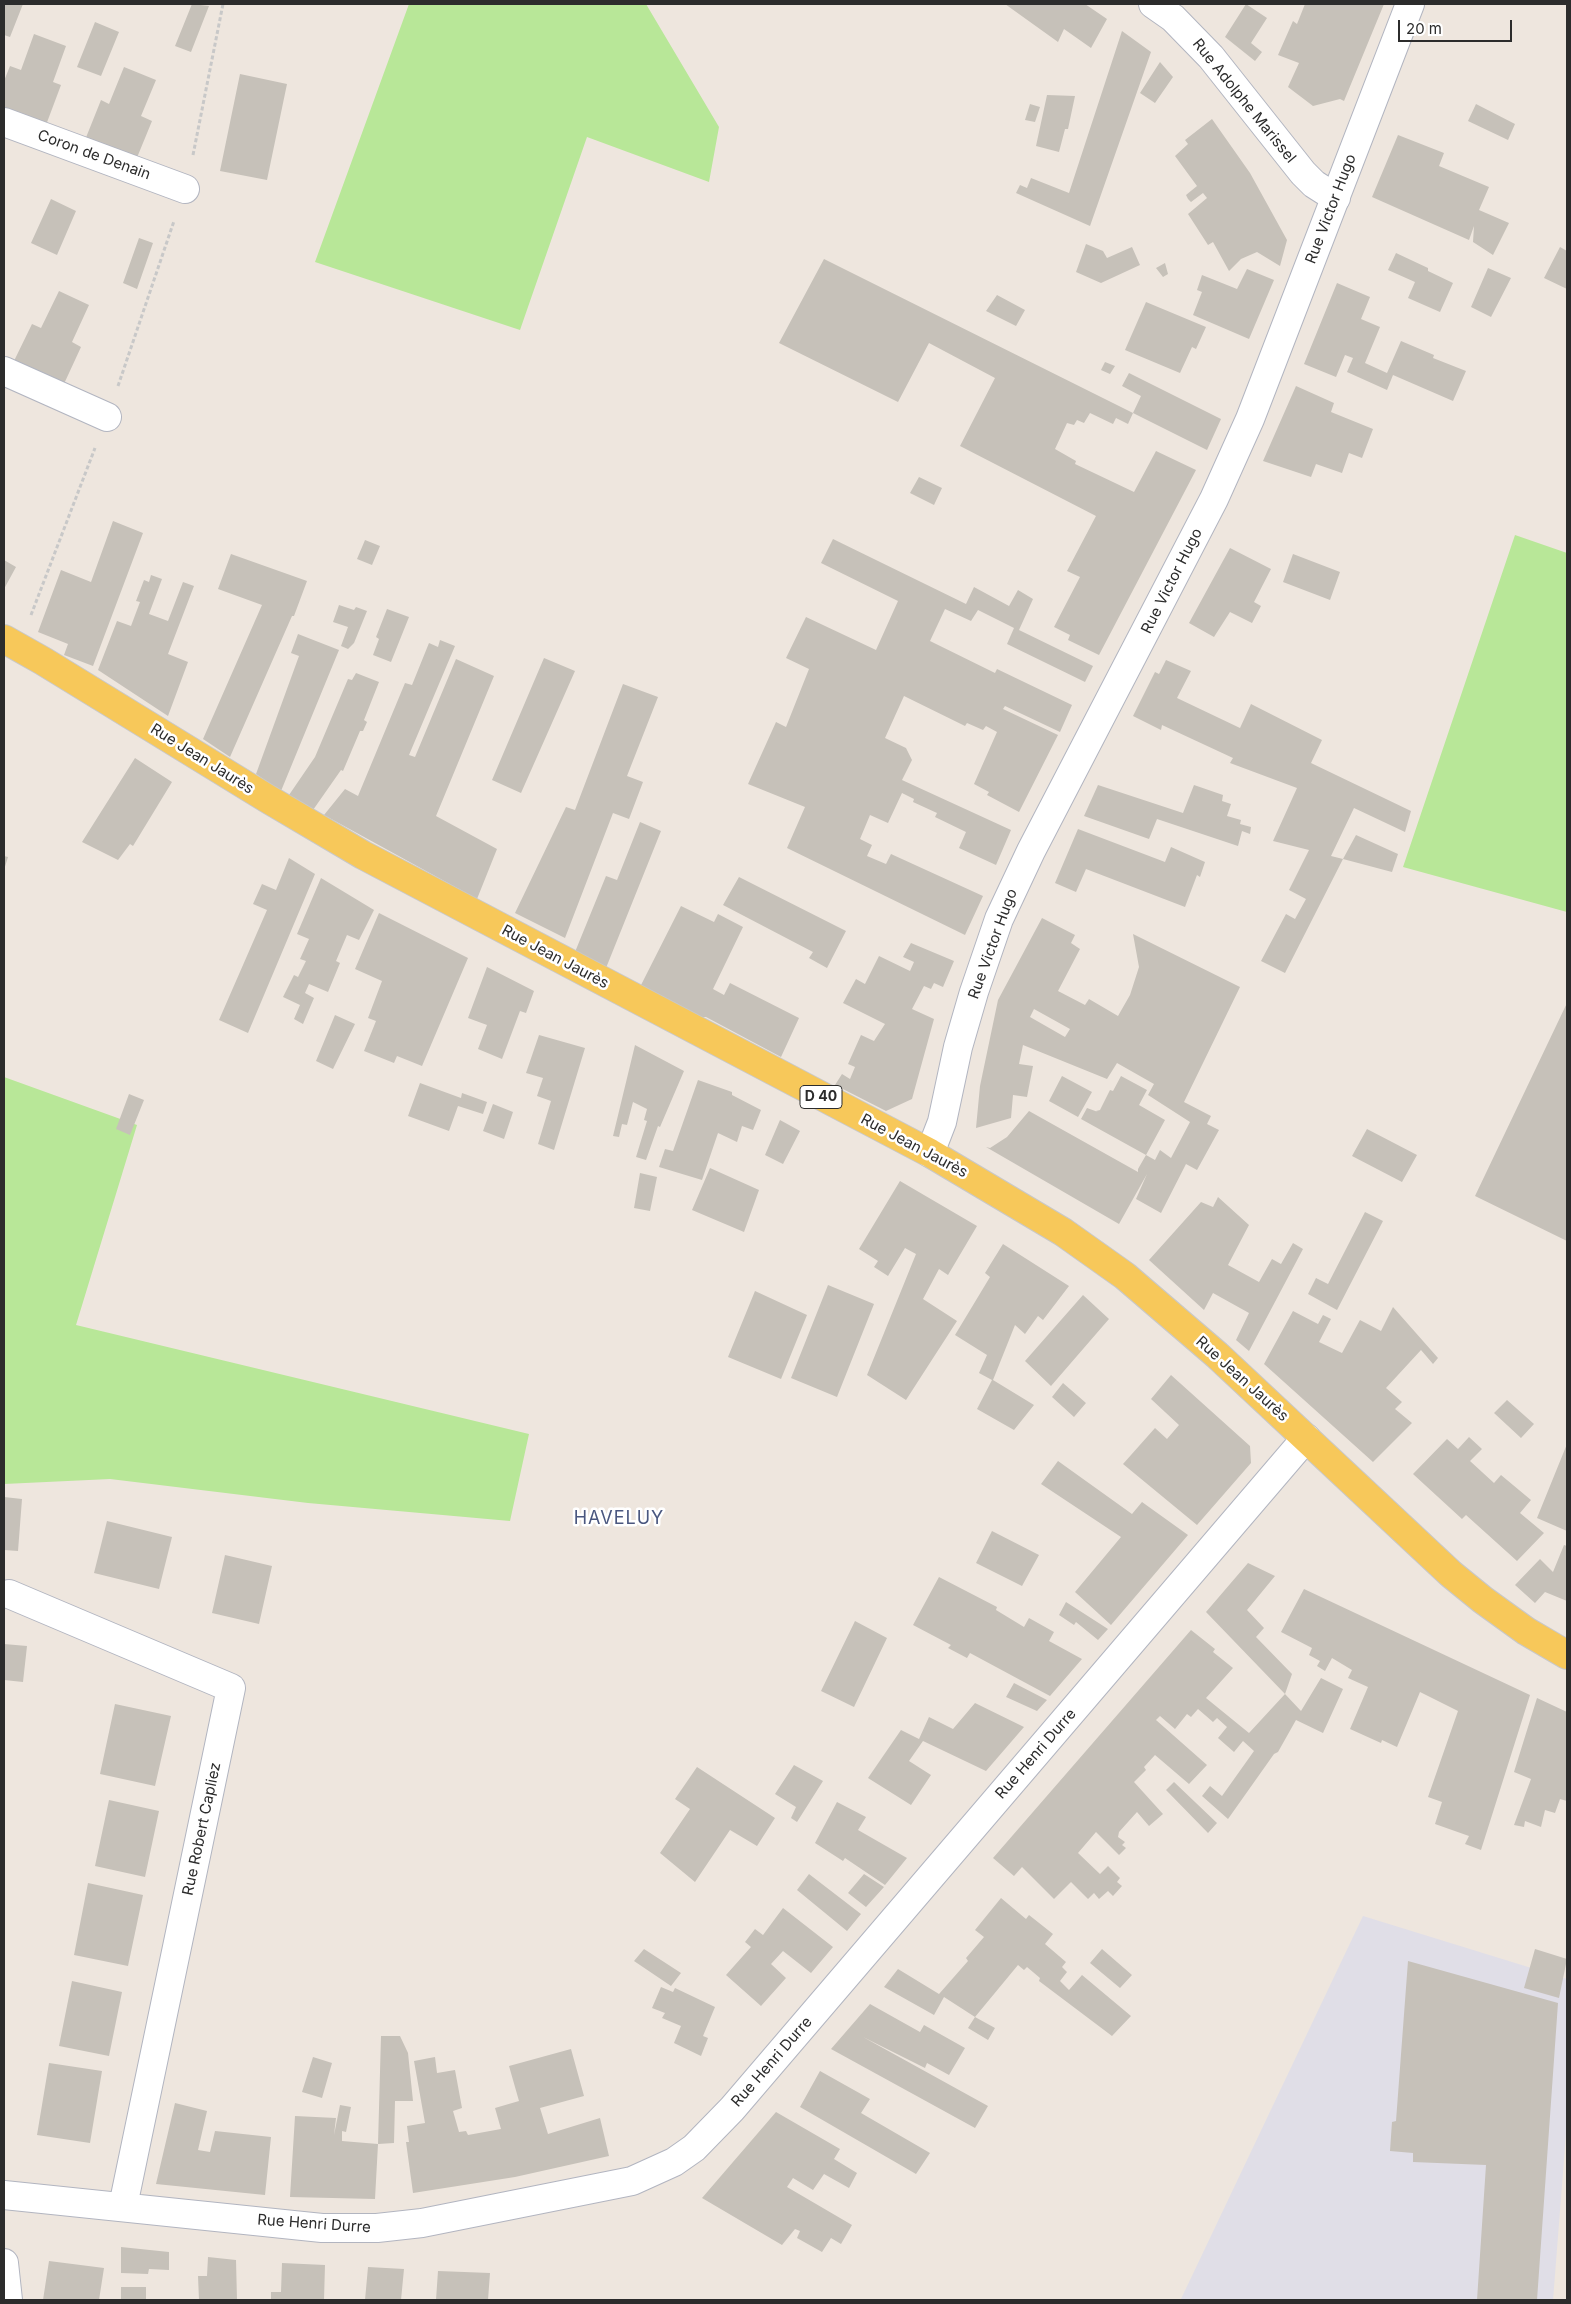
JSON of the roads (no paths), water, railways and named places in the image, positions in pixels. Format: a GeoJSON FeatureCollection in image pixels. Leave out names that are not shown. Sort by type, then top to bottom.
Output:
{"type":"FeatureCollection","features":[{"type":"Feature","properties":{"kind":"main road","name":"Rue Jean Jaurès"},"geometry":{"type":"LineString","coordinates":[[11,643],[363,855],[930,1153],[1038,1216],[1125,1276],[1217,1355],[1457,1580],[1526,1631],[1567,1655]]}},
{"type":"Feature","properties":{"kind":"street","name":"Rue Adolphe Marissel"},"geometry":{"type":"LineString","coordinates":[[1153,4],[1173,18],[1211,57],[1302,173],[1314,184],[1336,198]]}},
{"type":"Feature","properties":{"kind":"street","name":"Rue Victor Hugo"},"geometry":{"type":"LineString","coordinates":[[930,1153],[942,1122],[958,1047],[974,992],[999,920],[1031,851],[1214,499],[1250,419],[1410,4]]}},
{"type":"Feature","properties":{"kind":"street","name":"Coron de Denain"},"geometry":{"type":"LineString","coordinates":[[4,122],[184,189]]}},
{"type":"Feature","properties":{"kind":"street"},"geometry":{"type":"LineString","coordinates":[[4,371],[107,417]]}},
{"type":"Feature","properties":{"kind":"street","name":"Rue Henri Durre"},"geometry":{"type":"LineString","coordinates":[[4,2195],[322,2228],[392,2227],[632,2181],[674,2162],[694,2148],[732,2109],[1306,1438]]}},
{"type":"Feature","properties":{"kind":"street","name":"Rue Robert Capliez"},"geometry":{"type":"LineString","coordinates":[[9,1594],[231,1688],[123,2206]]}},
{"type":"Feature","properties":{"kind":"street"},"geometry":{"type":"LineString","coordinates":[[4,2263],[8,2300]]}},
{"type":"Feature","properties":{"kind":"district","name":"HAVELUY"},"geometry":{"type":"Point","coordinates":[619,1519]}}]}
